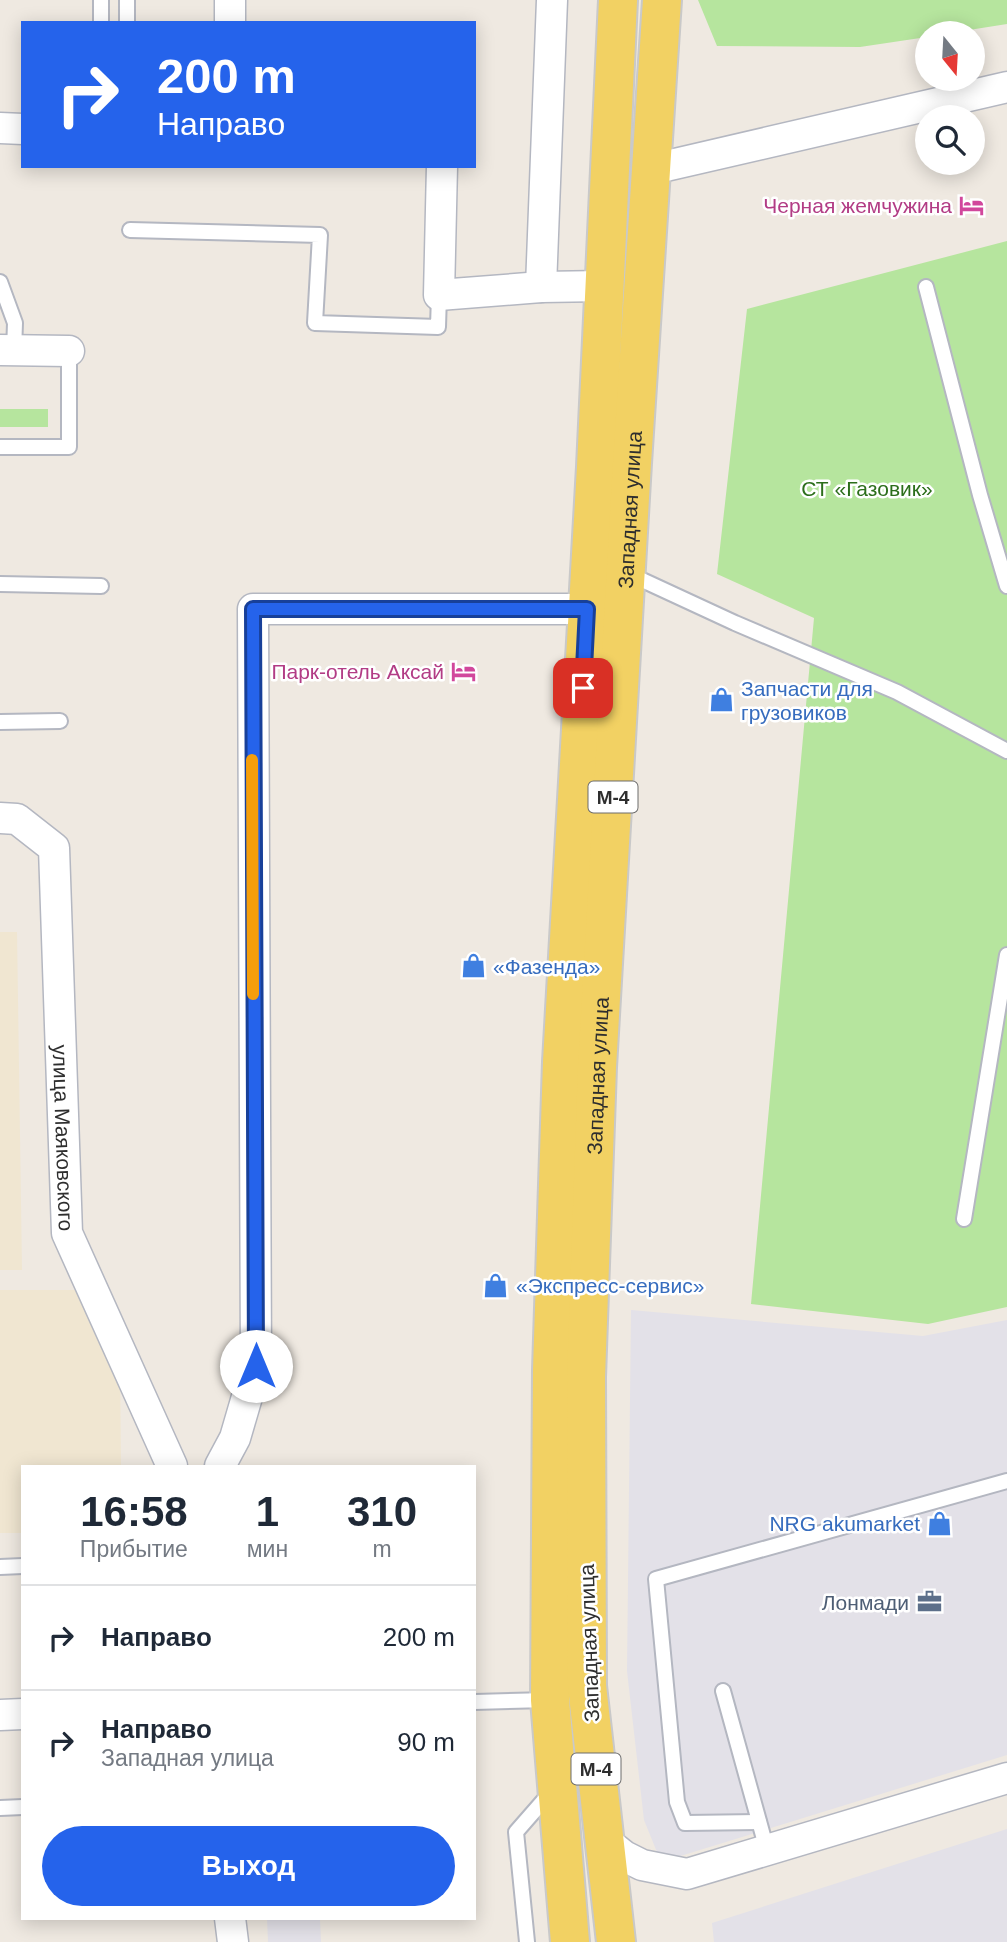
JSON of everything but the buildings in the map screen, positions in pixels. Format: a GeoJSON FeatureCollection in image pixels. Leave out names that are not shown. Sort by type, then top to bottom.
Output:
{"type":"FeatureCollection","features":[{"type":"Feature","properties":{"kind":"main road","name":"Западная улица"},"geometry":{"type":"LineString","coordinates":[[570,1942],[550,1700],[552,1370],[561,1076],[618,0]]}},
{"type":"Feature","properties":{"kind":"main road","name":"Западная улица"},"geometry":{"type":"LineString","coordinates":[[615,1942],[587,1686],[586,1377],[597,1067],[625,573],[663,0]]}},
{"type":"Feature","properties":{"kind":"street"},"geometry":{"type":"LineString","coordinates":[[230,0],[230,21]]}},
{"type":"Feature","properties":{"kind":"street"},"geometry":{"type":"LineString","coordinates":[[541,287],[552,0]]}},
{"type":"Feature","properties":{"kind":"street"},"geometry":{"type":"LineString","coordinates":[[653,169],[1007,87]]}},
{"type":"Feature","properties":{"kind":"street"},"geometry":{"type":"LineString","coordinates":[[0,128],[21,129]]}},
{"type":"Feature","properties":{"kind":"street"},"geometry":{"type":"LineString","coordinates":[[442,168],[439,295],[541,287],[604,286]]}},
{"type":"Feature","properties":{"kind":"street"},"geometry":{"type":"LineString","coordinates":[[7,351],[69,351]]}},
{"type":"Feature","properties":{"kind":"street"},"geometry":{"type":"LineString","coordinates":[[220,1465],[235,1438],[256,1366],[253,609],[587,609]]}},
{"type":"Feature","properties":{"kind":"street","name":"улица Маяковского"},"geometry":{"type":"LineString","coordinates":[[0,818],[17,819],[54,848],[67,1233],[172,1465]]}},
{"type":"Feature","properties":{"kind":"street"},"geometry":{"type":"LineString","coordinates":[[0,1715],[21,1714]]}},
{"type":"Feature","properties":{"kind":"street"},"geometry":{"type":"LineString","coordinates":[[604,1840],[624,1856],[642,1865],[687,1874],[1007,1778]]}},
{"type":"Feature","properties":{"kind":"street"},"geometry":{"type":"LineString","coordinates":[[230,1920],[233,1942]]}},
{"type":"Feature","properties":{"kind":"lane"},"geometry":{"type":"LineString","coordinates":[[101,0],[101,21]]}},
{"type":"Feature","properties":{"kind":"lane"},"geometry":{"type":"LineString","coordinates":[[127,0],[127,21]]}},
{"type":"Feature","properties":{"kind":"lane"},"geometry":{"type":"LineString","coordinates":[[131,230],[320,235],[315,323],[438,327],[439,295]]}},
{"type":"Feature","properties":{"kind":"lane"},"geometry":{"type":"LineString","coordinates":[[0,282],[15,323],[7,351]]}},
{"type":"Feature","properties":{"kind":"lane"},"geometry":{"type":"LineString","coordinates":[[926,287],[980,495],[1007,586]]}},
{"type":"Feature","properties":{"kind":"lane"},"geometry":{"type":"LineString","coordinates":[[0,447],[69,447],[69,351]]}},
{"type":"Feature","properties":{"kind":"lane"},"geometry":{"type":"LineString","coordinates":[[625,573],[897,692],[1007,751]]}},
{"type":"Feature","properties":{"kind":"lane"},"geometry":{"type":"LineString","coordinates":[[0,584],[101,586]]}},
{"type":"Feature","properties":{"kind":"lane"},"geometry":{"type":"LineString","coordinates":[[0,722],[60,721]]}},
{"type":"Feature","properties":{"kind":"lane"},"geometry":{"type":"LineString","coordinates":[[964,1219],[1007,955]]}},
{"type":"Feature","properties":{"kind":"lane"},"geometry":{"type":"LineString","coordinates":[[759,1822],[685,1823],[677,1802],[656,1579],[1007,1481]]}},
{"type":"Feature","properties":{"kind":"lane"},"geometry":{"type":"LineString","coordinates":[[0,1567],[21,1566]]}},
{"type":"Feature","properties":{"kind":"lane"},"geometry":{"type":"LineString","coordinates":[[723,1691],[767,1850]]}},
{"type":"Feature","properties":{"kind":"lane"},"geometry":{"type":"LineString","coordinates":[[476,1702],[550,1700]]}},
{"type":"Feature","properties":{"kind":"lane"},"geometry":{"type":"LineString","coordinates":[[527,1942],[516,1832],[556,1786]]}},
{"type":"Feature","properties":{"kind":"lane"},"geometry":{"type":"LineString","coordinates":[[0,1808],[21,1807]]}},
{"type":"Feature","properties":{"kind":"shaded area"},"geometry":{"type":"Polygon","coordinates":[[[0,932],[17,932],[22,1270],[0,1270],[0,932]]]}},
{"type":"Feature","properties":{"kind":"shaded area"},"geometry":{"type":"Polygon","coordinates":[[[0,1290],[78,1290],[120,1365],[121,1465],[21,1465],[21,1533],[0,1533],[0,1290]]]}},
{"type":"Feature","properties":{"kind":"shaded area"},"geometry":{"type":"Polygon","coordinates":[[[631,1310],[923,1336],[1007,1320],[1007,1755],[661,1862],[644,1820],[627,1671],[631,1310]]]}},
{"type":"Feature","properties":{"kind":"shaded area"},"geometry":{"type":"Polygon","coordinates":[[[1007,1829],[1007,1942],[714,1942],[712,1923],[1007,1829]]]}},
{"type":"Feature","properties":{"kind":"shaded area"},"geometry":{"type":"Polygon","coordinates":[[[267,1920],[320,1920],[321,1942],[268,1942],[267,1920]]]}},
{"type":"Feature","properties":{"kind":"green space"},"geometry":{"type":"Polygon","coordinates":[[[698,0],[1007,0],[1007,24],[985,27],[985,21],[915,21],[915,39],[860,47],[717,46],[698,0]]]}},
{"type":"Feature","properties":{"kind":"green space","name":"СТ «Газовик»"},"geometry":{"type":"Polygon","coordinates":[[[1007,241],[1007,1307],[928,1324],[751,1304],[814,618],[717,574],[747,309],[1007,241]]]}},
{"type":"Feature","properties":{"kind":"green space"},"geometry":{"type":"Polygon","coordinates":[[[0,409],[48,409],[48,427],[0,427],[0,409]]]}},
{"type":"Feature","properties":{"kind":"slow traffic"},"geometry":{"type":"LineString","coordinates":[[252,760],[253,994]]}},
{"type":"Feature","properties":{"kind":"place","name":"Черная жемчужина"},"geometry":{"type":"Point","coordinates":[972,205]}},
{"type":"Feature","properties":{"kind":"place","name":"Парк-отель Аксай"},"geometry":{"type":"Point","coordinates":[464,671]}},
{"type":"Feature","properties":{"kind":"place","name":"Запчасти для грузовиков"},"geometry":{"type":"Point","coordinates":[721,700]}},
{"type":"Feature","properties":{"kind":"place","name":"«Фазенда»"},"geometry":{"type":"Point","coordinates":[473,966]}},
{"type":"Feature","properties":{"kind":"place","name":"«Экспресс-сервис»"},"geometry":{"type":"Point","coordinates":[496,1285]}},
{"type":"Feature","properties":{"kind":"place","name":"NRG akumarket"},"geometry":{"type":"Point","coordinates":[940,1523]}},
{"type":"Feature","properties":{"kind":"place","name":"Лонмади"},"geometry":{"type":"Point","coordinates":[929,1602]}},
{"type":"Feature","properties":{"kind":"route"},"geometry":{"type":"LineString","coordinates":[[256,1366],[251,660],[253,609],[587,609],[583,688]]}}]}
